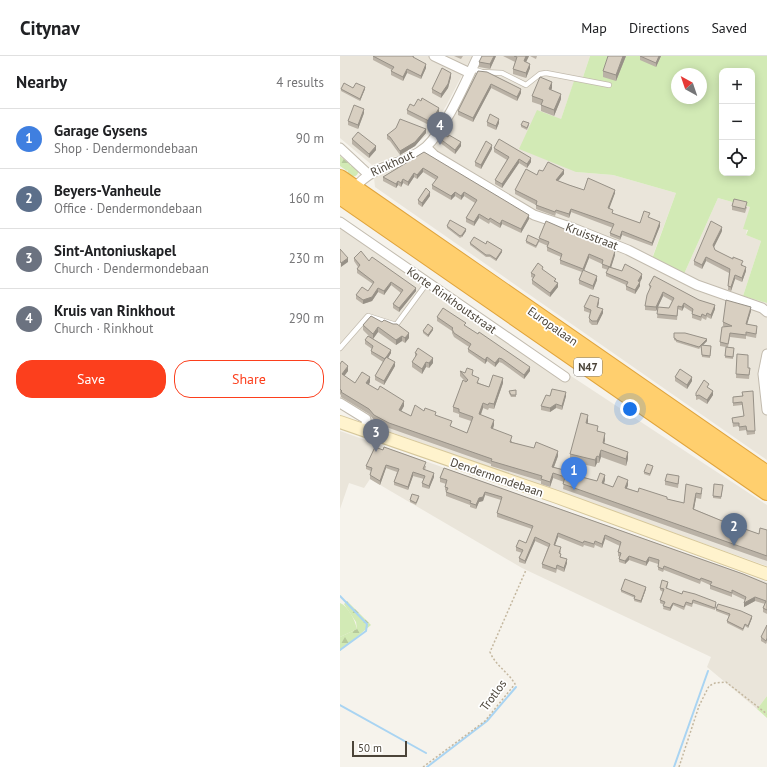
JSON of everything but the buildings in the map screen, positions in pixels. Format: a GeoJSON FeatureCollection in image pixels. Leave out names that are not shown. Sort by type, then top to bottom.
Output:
{"type":"FeatureCollection","features":[{"type":"Feature","properties":{"kind":"highway","name":"Europalaan"},"geometry":{"type":"LineString","coordinates":[[340,178],[767,474]]}},
{"type":"Feature","properties":{"kind":"highway","name":"Europalaan"},"geometry":{"type":"LineString","coordinates":[[340,196],[767,492]]}},
{"type":"Feature","properties":{"kind":"street"},"geometry":{"type":"LineString","coordinates":[[434,56],[471,71]]}},
{"type":"Feature","properties":{"kind":"street","name":"Rinkhout"},"geometry":{"type":"LineString","coordinates":[[354,188],[368,174],[411,156],[426,146],[443,124],[478,56]]}},
{"type":"Feature","properties":{"kind":"street","name":"Kruisstraat"},"geometry":{"type":"LineString","coordinates":[[426,146],[434,155],[534,215],[573,228],[628,250],[697,285],[762,308],[767,312]]}},
{"type":"Feature","properties":{"kind":"street"},"geometry":{"type":"LineString","coordinates":[[340,148],[368,174]]}},
{"type":"Feature","properties":{"kind":"street","name":"Korte Rinkhoutstraat"},"geometry":{"type":"LineString","coordinates":[[340,222],[565,377]]}},
{"type":"Feature","properties":{"kind":"street"},"geometry":{"type":"LineString","coordinates":[[767,354],[763,374],[767,410]]}},
{"type":"Feature","properties":{"kind":"street"},"geometry":{"type":"LineString","coordinates":[[340,403],[366,419],[367,431]]}},
{"type":"Feature","properties":{"kind":"street","name":"Dendermondebaan"},"geometry":{"type":"LineString","coordinates":[[340,422],[752,567],[767,574]]}},
{"type":"Feature","properties":{"kind":"lane"},"geometry":{"type":"LineString","coordinates":[[471,71],[502,73],[526,85],[540,74],[546,73],[609,85]]}},
{"type":"Feature","properties":{"kind":"lane"},"geometry":{"type":"LineString","coordinates":[[340,348],[368,316],[396,325],[427,283]]}},
{"type":"Feature","properties":{"kind":"path","name":"Trotlos"},"geometry":{"type":"LineString","coordinates":[[423,767],[485,720],[515,684],[511,677],[493,659],[490,652],[526,570]]}},
{"type":"Feature","properties":{"kind":"path"},"geometry":{"type":"LineString","coordinates":[[679,767],[699,706],[709,686],[715,683],[726,682],[767,714]]}},
{"type":"Feature","properties":{"kind":"shaded area"},"geometry":{"type":"Polygon","coordinates":[[[340,56],[472,56],[446,106],[426,136],[400,156],[396,156],[372,165],[340,138],[340,56]]]}},
{"type":"Feature","properties":{"kind":"shaded area"},"geometry":{"type":"Polygon","coordinates":[[[483,56],[590,56],[582,80],[575,79],[561,119],[576,172],[613,175],[676,193],[652,258],[684,274],[718,198],[750,207],[746,235],[761,241],[743,296],[767,303],[767,460],[375,187],[374,178],[427,154],[437,142],[454,116],[483,56]]]}},
{"type":"Feature","properties":{"kind":"shaded area"},"geometry":{"type":"Polygon","coordinates":[[[340,224],[767,505],[767,566],[379,428],[381,423],[340,400],[340,224]]]}},
{"type":"Feature","properties":{"kind":"shaded area"},"geometry":{"type":"Polygon","coordinates":[[[340,431],[767,582],[767,696],[757,709],[707,667],[711,657],[522,568],[370,479],[364,488],[349,483],[340,509],[340,431]]]}},
{"type":"Feature","properties":{"kind":"green space"},"geometry":{"type":"Polygon","coordinates":[[[590,56],[767,56],[767,303],[743,296],[761,241],[746,235],[748,230],[743,229],[750,207],[718,198],[684,274],[652,259],[676,193],[613,175],[576,172],[519,149],[537,110],[561,119],[575,78],[582,80],[590,56]]]}},
{"type":"Feature","properties":{"kind":"green space"},"geometry":{"type":"Polygon","coordinates":[[[340,156],[351,165],[347,171],[340,166],[340,156]]]}},
{"type":"Feature","properties":{"kind":"green space"},"geometry":{"type":"Polygon","coordinates":[[[351,166],[355,166],[357,167],[357,175],[351,176],[348,173],[348,169],[351,166]]]}},
{"type":"Feature","properties":{"kind":"green space"},"geometry":{"type":"Polygon","coordinates":[[[347,601],[371,625],[340,651],[340,637],[357,629],[356,622],[344,604],[347,601]]]}},
{"type":"Feature","properties":{"kind":"green space"},"geometry":{"type":"Polygon","coordinates":[[[340,603],[346,607],[351,614],[357,629],[340,637],[340,603]]]}},
{"type":"Feature","properties":{"kind":"green space"},"geometry":{"type":"Polygon","coordinates":[[[767,696],[767,718],[757,709],[767,696]]]}},
{"type":"Feature","properties":{"kind":"waterway"},"geometry":{"type":"LineString","coordinates":[[340,596],[367,624],[366,631],[340,650]]}},
{"type":"Feature","properties":{"kind":"waterway"},"geometry":{"type":"LineString","coordinates":[[674,767],[708,671]]}},
{"type":"Feature","properties":{"kind":"waterway"},"geometry":{"type":"LineString","coordinates":[[427,767],[487,721],[516,687]]}},
{"type":"Feature","properties":{"kind":"waterway"},"geometry":{"type":"LineString","coordinates":[[340,705],[426,753]]}},
{"type":"Feature","properties":{"kind":"place","name":"Kruis van Rinkhout"},"geometry":{"type":"Point","coordinates":[440,145]}},
{"type":"Feature","properties":{"kind":"place","name":"Sint-Antoniuskapel"},"geometry":{"type":"Point","coordinates":[376,452]}},
{"type":"Feature","properties":{"kind":"place","name":"Garage Gysens"},"geometry":{"type":"Point","coordinates":[574,490]}},
{"type":"Feature","properties":{"kind":"place","name":"Beyers-Vanheule"},"geometry":{"type":"Point","coordinates":[734,546]}}]}
